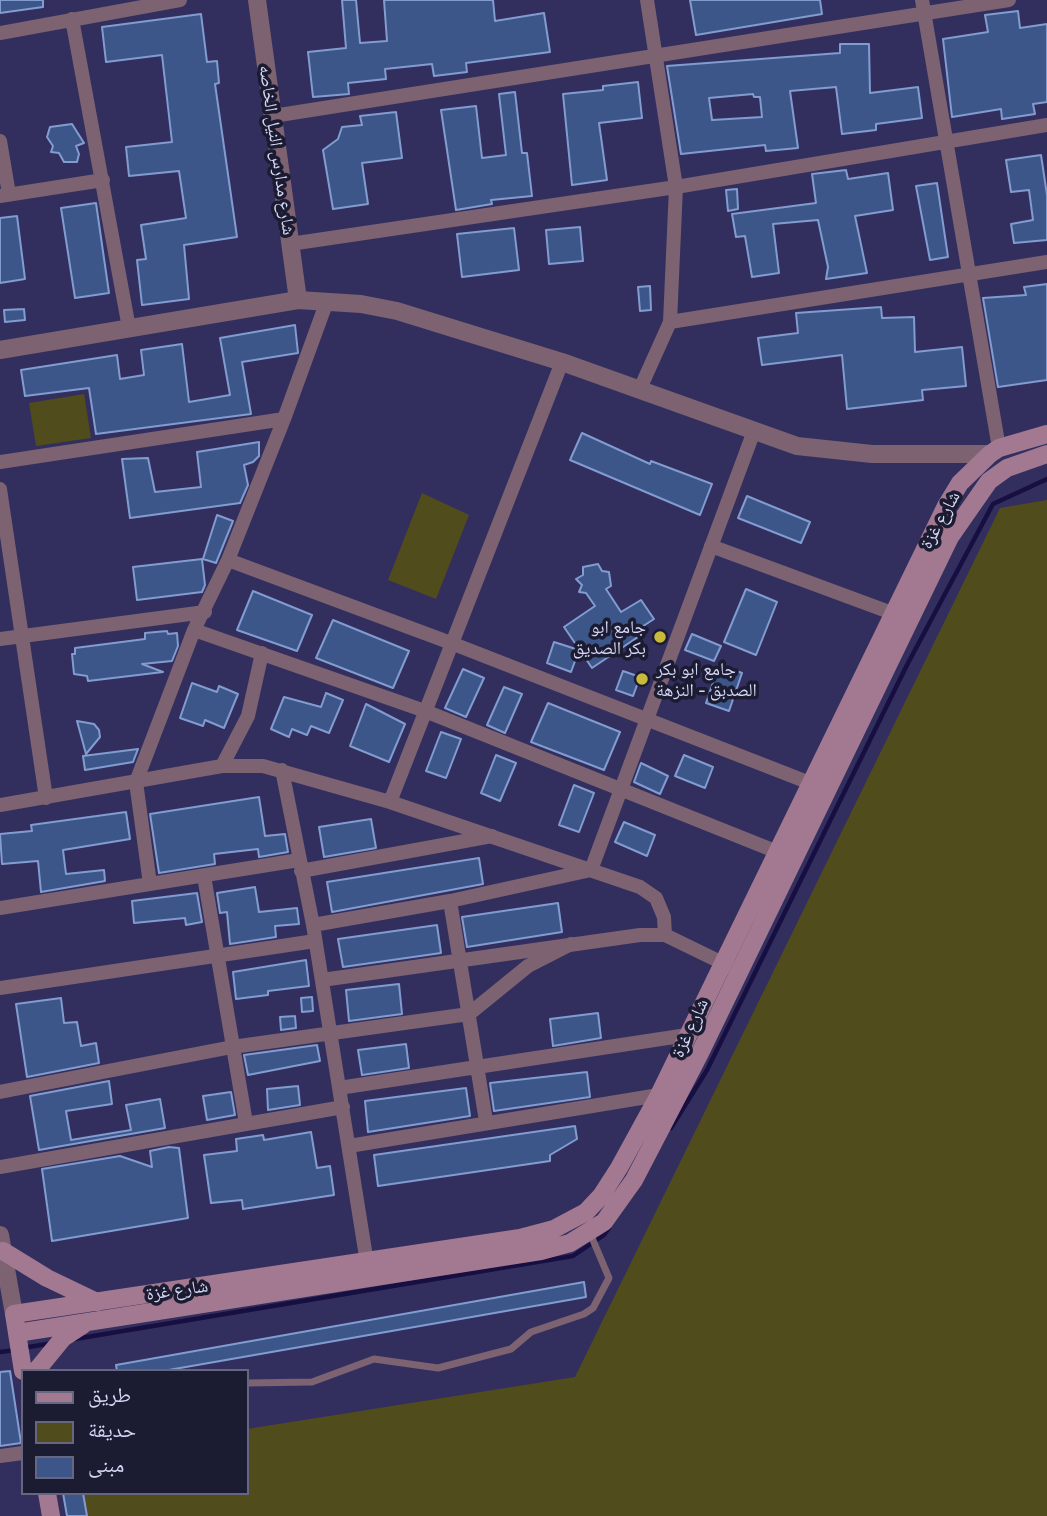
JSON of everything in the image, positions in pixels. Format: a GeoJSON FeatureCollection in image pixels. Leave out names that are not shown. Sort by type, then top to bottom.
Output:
{"type":"FeatureCollection","features":[{"type":"Feature","properties":{"kind":"main road","name":"شارع غزة"},"geometry":{"type":"LineString","coordinates":[[98,1310],[520,1238],[570,1221],[586,1212],[601,1196],[659,1095],[775,851],[946,506],[960,483],[995,451],[1047,434]]}},
{"type":"Feature","properties":{"kind":"main road","name":"شارع غزة"},"geometry":{"type":"LineString","coordinates":[[98,1310],[523,1255],[570,1243],[604,1222],[634,1180],[950,537],[989,481],[1007,468],[1047,454]]}},
{"type":"Feature","properties":{"kind":"main road"},"geometry":{"type":"LineString","coordinates":[[1,1243],[47,1278],[98,1310]]}},
{"type":"Feature","properties":{"kind":"main road"},"geometry":{"type":"LineString","coordinates":[[23,1369],[14,1314],[98,1310]]}},
{"type":"Feature","properties":{"kind":"main road"},"geometry":{"type":"LineString","coordinates":[[17,1333],[98,1310]]}},
{"type":"Feature","properties":{"kind":"main road"},"geometry":{"type":"LineString","coordinates":[[38,1369],[63,1338],[98,1310]]}},
{"type":"Feature","properties":{"kind":"main road"},"geometry":{"type":"LineString","coordinates":[[47,1495],[51,1516]]}},
{"type":"Feature","properties":{"kind":"street"},"geometry":{"type":"LineString","coordinates":[[0,33],[180,0]]}},
{"type":"Feature","properties":{"kind":"street","name":"شارع مدارس النيل الخاصه"},"geometry":{"type":"LineString","coordinates":[[257,0],[298,300]]}},
{"type":"Feature","properties":{"kind":"street"},"geometry":{"type":"LineString","coordinates":[[639,391],[670,322],[676,187],[647,0]]}},
{"type":"Feature","properties":{"kind":"street"},"geometry":{"type":"LineString","coordinates":[[273,116],[923,7],[1009,0]]}},
{"type":"Feature","properties":{"kind":"street"},"geometry":{"type":"LineString","coordinates":[[0,350],[298,300],[327,300],[397,311],[562,362],[797,446],[832,452],[995,451],[923,7]]}},
{"type":"Feature","properties":{"kind":"street"},"geometry":{"type":"LineString","coordinates":[[72,19],[130,328]]}},
{"type":"Feature","properties":{"kind":"street"},"geometry":{"type":"LineString","coordinates":[[290,244],[676,187],[1047,125]]}},
{"type":"Feature","properties":{"kind":"street"},"geometry":{"type":"LineString","coordinates":[[0,141],[5,195],[103,180]]}},
{"type":"Feature","properties":{"kind":"street"},"geometry":{"type":"LineString","coordinates":[[670,322],[1047,262]]}},
{"type":"Feature","properties":{"kind":"street"},"geometry":{"type":"LineString","coordinates":[[150,884],[136,782],[194,630],[228,560],[284,419],[327,300]]}},
{"type":"Feature","properties":{"kind":"street"},"geometry":{"type":"LineString","coordinates":[[390,802],[562,362]]}},
{"type":"Feature","properties":{"kind":"street"},"geometry":{"type":"LineString","coordinates":[[0,462],[284,419]]}},
{"type":"Feature","properties":{"kind":"street"},"geometry":{"type":"LineString","coordinates":[[591,870],[754,431]]}},
{"type":"Feature","properties":{"kind":"street"},"geometry":{"type":"LineString","coordinates":[[0,489],[46,798]]}},
{"type":"Feature","properties":{"kind":"street"},"geometry":{"type":"LineString","coordinates":[[711,546],[892,613]]}},
{"type":"Feature","properties":{"kind":"street"},"geometry":{"type":"LineString","coordinates":[[228,560],[452,643],[810,783]]}},
{"type":"Feature","properties":{"kind":"street"},"geometry":{"type":"LineString","coordinates":[[0,639],[205,612]]}},
{"type":"Feature","properties":{"kind":"street"},"geometry":{"type":"LineString","coordinates":[[194,630],[425,711],[775,851]]}},
{"type":"Feature","properties":{"kind":"street"},"geometry":{"type":"LineString","coordinates":[[222,766],[247,716],[262,653]]}},
{"type":"Feature","properties":{"kind":"street"},"geometry":{"type":"LineString","coordinates":[[0,805],[222,766],[244,764],[282,771],[390,802],[640,887],[656,898],[664,917],[666,935]]}},
{"type":"Feature","properties":{"kind":"street"},"geometry":{"type":"LineString","coordinates":[[282,771],[313,925],[367,1263]]}},
{"type":"Feature","properties":{"kind":"street"},"geometry":{"type":"LineString","coordinates":[[0,908],[204,876],[300,865],[493,836]]}},
{"type":"Feature","properties":{"kind":"street"},"geometry":{"type":"LineString","coordinates":[[313,925],[450,901],[591,870]]}},
{"type":"Feature","properties":{"kind":"street"},"geometry":{"type":"LineString","coordinates":[[204,876],[246,1123]]}},
{"type":"Feature","properties":{"kind":"street"},"geometry":{"type":"LineString","coordinates":[[450,901],[486,1121]]}},
{"type":"Feature","properties":{"kind":"street"},"geometry":{"type":"LineString","coordinates":[[322,980],[571,944],[666,935],[738,971]]}},
{"type":"Feature","properties":{"kind":"street"},"geometry":{"type":"LineString","coordinates":[[0,988],[315,941]]}},
{"type":"Feature","properties":{"kind":"street"},"geometry":{"type":"LineString","coordinates":[[0,1092],[232,1048],[469,1014],[528,966],[571,944]]}},
{"type":"Feature","properties":{"kind":"street"},"geometry":{"type":"LineString","coordinates":[[340,1088],[687,1035]]}},
{"type":"Feature","properties":{"kind":"street"},"geometry":{"type":"LineString","coordinates":[[349,1146],[486,1121],[659,1095]]}},
{"type":"Feature","properties":{"kind":"street"},"geometry":{"type":"LineString","coordinates":[[0,1167],[342,1107]]}},
{"type":"Feature","properties":{"kind":"street"},"geometry":{"type":"LineString","coordinates":[[1,1243],[5,1288],[14,1314]]}},
{"type":"Feature","properties":{"kind":"street"},"geometry":{"type":"LineString","coordinates":[[0,1456],[21,1453]]}},
{"type":"Feature","properties":{"kind":"lane"},"geometry":{"type":"LineString","coordinates":[[248,1383],[303,1384],[374,1359],[438,1368],[511,1349],[531,1332],[584,1314],[593,1308],[609,1278],[590,1232]]}},
{"type":"Feature","properties":{"kind":"green space"},"geometry":{"type":"Polygon","coordinates":[[[84,394],[91,438],[36,446],[29,403],[84,394]]]}},
{"type":"Feature","properties":{"kind":"green space"},"geometry":{"type":"Polygon","coordinates":[[[422,493],[469,515],[436,599],[388,580],[422,493]]]}},
{"type":"Feature","properties":{"kind":"green space"},"geometry":{"type":"Polygon","coordinates":[[[1047,500],[1047,1516],[67,1516],[63,1495],[248,1495],[248,1429],[575,1377],[1000,508],[1047,500]]]}},
{"type":"Feature","properties":{"kind":"building"},"geometry":{"type":"Polygon","coordinates":[[[0,0],[43,0],[43,7],[0,13],[0,0]]]}},
{"type":"Feature","properties":{"kind":"building"},"geometry":{"type":"Polygon","coordinates":[[[342,0],[356,0],[360,43],[387,41],[384,0],[493,0],[495,21],[544,13],[550,52],[466,63],[467,72],[434,76],[432,64],[385,69],[386,79],[348,83],[349,94],[313,97],[308,52],[346,48],[342,0]]]}},
{"type":"Feature","properties":{"kind":"building"},"geometry":{"type":"Polygon","coordinates":[[[690,0],[820,0],[822,14],[696,35],[690,0]]]}},
{"type":"Feature","properties":{"kind":"building"},"geometry":{"type":"Polygon","coordinates":[[[1018,11],[1020,28],[1047,24],[1047,102],[1033,104],[1035,114],[1002,119],[1001,109],[952,117],[943,39],[988,32],[985,15],[1018,11]]]}},
{"type":"Feature","properties":{"kind":"building"},"geometry":{"type":"Polygon","coordinates":[[[201,14],[207,62],[217,61],[219,83],[215,84],[237,237],[184,245],[189,299],[142,305],[137,260],[146,259],[141,225],[186,218],[179,171],[129,176],[126,147],[172,142],[162,55],[106,62],[102,27],[201,14]]]}},
{"type":"Feature","properties":{"kind":"building"},"geometry":{"type":"Polygon","coordinates":[[[840,44],[869,44],[870,93],[918,87],[922,118],[876,124],[876,130],[842,134],[836,87],[790,91],[798,148],[766,151],[765,145],[681,154],[667,66],[840,53],[840,44]],[[753,94],[709,98],[712,120],[762,117],[760,97],[754,97],[753,94]]]}},
{"type":"Feature","properties":{"kind":"building"},"geometry":{"type":"Polygon","coordinates":[[[638,82],[642,118],[599,123],[607,180],[572,185],[563,94],[603,90],[603,86],[638,82]]]}},
{"type":"Feature","properties":{"kind":"building"},"geometry":{"type":"Polygon","coordinates":[[[515,92],[522,153],[527,153],[532,196],[491,200],[492,204],[456,210],[441,110],[476,106],[482,158],[506,155],[499,94],[515,92]]]}},
{"type":"Feature","properties":{"kind":"building"},"geometry":{"type":"Polygon","coordinates":[[[396,112],[402,158],[362,163],[368,204],[333,209],[323,150],[338,139],[342,127],[362,125],[360,116],[396,112]]]}},
{"type":"Feature","properties":{"kind":"building"},"geometry":{"type":"Polygon","coordinates":[[[72,124],[84,143],[76,146],[79,154],[77,162],[64,162],[59,153],[51,152],[53,146],[47,137],[50,127],[72,124]]]}},
{"type":"Feature","properties":{"kind":"building"},"geometry":{"type":"Polygon","coordinates":[[[1041,155],[1047,195],[1047,240],[1014,243],[1011,224],[1033,220],[1029,190],[1011,192],[1006,160],[1041,155]]]}},
{"type":"Feature","properties":{"kind":"building"},"geometry":{"type":"Polygon","coordinates":[[[846,170],[848,179],[888,173],[893,210],[855,216],[867,273],[826,279],[828,267],[818,220],[773,224],[779,273],[752,277],[745,236],[736,237],[732,214],[816,203],[812,174],[846,170]]]}},
{"type":"Feature","properties":{"kind":"building"},"geometry":{"type":"Polygon","coordinates":[[[937,183],[948,257],[930,260],[916,186],[937,183]]]}},
{"type":"Feature","properties":{"kind":"building"},"geometry":{"type":"Polygon","coordinates":[[[737,189],[738,209],[728,211],[726,190],[737,189]]]}},
{"type":"Feature","properties":{"kind":"building"},"geometry":{"type":"Polygon","coordinates":[[[96,203],[109,293],[75,298],[61,208],[96,203]]]}},
{"type":"Feature","properties":{"kind":"building"},"geometry":{"type":"Polygon","coordinates":[[[17,216],[25,279],[0,283],[0,218],[17,216]]]}},
{"type":"Feature","properties":{"kind":"building"},"geometry":{"type":"Polygon","coordinates":[[[580,227],[583,261],[549,264],[546,230],[580,227]]]}},
{"type":"Feature","properties":{"kind":"building"},"geometry":{"type":"Polygon","coordinates":[[[514,228],[519,270],[462,277],[457,234],[514,228]]]}},
{"type":"Feature","properties":{"kind":"building"},"geometry":{"type":"Polygon","coordinates":[[[1047,284],[1047,380],[998,387],[983,298],[1026,295],[1024,287],[1047,284]]]}},
{"type":"Feature","properties":{"kind":"building"},"geometry":{"type":"Polygon","coordinates":[[[650,286],[651,310],[640,311],[638,287],[650,286]]]}},
{"type":"Feature","properties":{"kind":"building"},"geometry":{"type":"Polygon","coordinates":[[[881,307],[882,318],[914,317],[915,352],[962,347],[966,386],[922,390],[923,400],[847,409],[842,355],[762,365],[758,338],[798,333],[796,313],[881,307]]]}},
{"type":"Feature","properties":{"kind":"building"},"geometry":{"type":"Polygon","coordinates":[[[24,309],[25,320],[5,322],[4,310],[24,309]]]}},
{"type":"Feature","properties":{"kind":"building"},"geometry":{"type":"Polygon","coordinates":[[[295,325],[298,353],[242,362],[251,414],[96,434],[89,388],[25,396],[21,370],[117,355],[120,379],[144,375],[141,350],[182,344],[189,402],[230,395],[220,338],[295,325]]]}},
{"type":"Feature","properties":{"kind":"building"},"geometry":{"type":"Polygon","coordinates":[[[582,433],[650,464],[651,461],[712,484],[700,515],[570,460],[582,433]]]}},
{"type":"Feature","properties":{"kind":"building"},"geometry":{"type":"Polygon","coordinates":[[[259,442],[259,456],[244,465],[248,485],[240,503],[130,518],[122,459],[148,458],[155,492],[201,487],[197,452],[259,442]]]}},
{"type":"Feature","properties":{"kind":"building"},"geometry":{"type":"Polygon","coordinates":[[[747,496],[810,522],[801,543],[738,518],[747,496]]]}},
{"type":"Feature","properties":{"kind":"building"},"geometry":{"type":"Polygon","coordinates":[[[217,515],[233,521],[216,563],[203,559],[217,515]]]}},
{"type":"Feature","properties":{"kind":"building"},"geometry":{"type":"Polygon","coordinates":[[[202,559],[205,585],[202,592],[137,600],[133,567],[202,559]]]}},
{"type":"Feature","properties":{"kind":"building"},"geometry":{"type":"Polygon","coordinates":[[[598,564],[602,571],[609,572],[611,586],[606,589],[621,612],[641,600],[654,619],[634,632],[638,637],[592,668],[564,627],[595,606],[586,593],[579,592],[582,585],[576,579],[583,575],[583,567],[598,564]]]}},
{"type":"Feature","properties":{"kind":"building"},"geometry":{"type":"Polygon","coordinates":[[[746,589],[777,602],[756,655],[724,642],[746,589]]]}},
{"type":"Feature","properties":{"kind":"building"},"geometry":{"type":"Polygon","coordinates":[[[253,591],[312,615],[297,651],[237,630],[253,591]]]}},
{"type":"Feature","properties":{"kind":"building"},"geometry":{"type":"Polygon","coordinates":[[[333,620],[409,651],[393,688],[316,658],[333,620]]]}},
{"type":"Feature","properties":{"kind":"building"},"geometry":{"type":"Polygon","coordinates":[[[167,631],[168,634],[177,633],[178,646],[172,661],[142,664],[163,672],[88,681],[87,676],[74,674],[72,654],[75,654],[75,648],[145,639],[145,633],[167,631]]]}},
{"type":"Feature","properties":{"kind":"building"},"geometry":{"type":"Polygon","coordinates":[[[692,634],[721,646],[714,661],[685,650],[692,634]]]}},
{"type":"Feature","properties":{"kind":"building"},"geometry":{"type":"Polygon","coordinates":[[[554,642],[579,650],[571,672],[547,663],[554,642]]]}},
{"type":"Feature","properties":{"kind":"building"},"geometry":{"type":"Polygon","coordinates":[[[719,665],[742,673],[729,711],[706,703],[719,665]]]}},
{"type":"Feature","properties":{"kind":"building"},"geometry":{"type":"Polygon","coordinates":[[[463,669],[484,678],[466,717],[445,708],[463,669]]]}},
{"type":"Feature","properties":{"kind":"building"},"geometry":{"type":"Polygon","coordinates":[[[623,671],[640,677],[633,696],[616,690],[623,671]]]}},
{"type":"Feature","properties":{"kind":"building"},"geometry":{"type":"Polygon","coordinates":[[[192,683],[217,692],[219,686],[238,694],[224,728],[205,720],[203,726],[180,718],[192,683]]]}},
{"type":"Feature","properties":{"kind":"building"},"geometry":{"type":"Polygon","coordinates":[[[504,687],[522,694],[505,733],[487,725],[504,687]]]}},
{"type":"Feature","properties":{"kind":"building"},"geometry":{"type":"Polygon","coordinates":[[[326,693],[343,700],[329,733],[311,726],[307,735],[292,729],[289,737],[271,729],[284,697],[321,707],[326,693]]]}},
{"type":"Feature","properties":{"kind":"building"},"geometry":{"type":"Polygon","coordinates":[[[548,703],[620,732],[604,770],[531,742],[548,703]]]}},
{"type":"Feature","properties":{"kind":"building"},"geometry":{"type":"Polygon","coordinates":[[[366,704],[405,724],[389,762],[350,746],[366,704]]]}},
{"type":"Feature","properties":{"kind":"building"},"geometry":{"type":"Polygon","coordinates":[[[77,721],[94,724],[99,730],[100,737],[86,754],[77,721]]]}},
{"type":"Feature","properties":{"kind":"building"},"geometry":{"type":"Polygon","coordinates":[[[441,732],[461,739],[446,778],[426,771],[441,732]]]}},
{"type":"Feature","properties":{"kind":"building"},"geometry":{"type":"Polygon","coordinates":[[[138,749],[133,762],[85,770],[83,756],[138,749]]]}},
{"type":"Feature","properties":{"kind":"building"},"geometry":{"type":"Polygon","coordinates":[[[496,755],[516,763],[500,801],[481,793],[496,755]]]}},
{"type":"Feature","properties":{"kind":"building"},"geometry":{"type":"Polygon","coordinates":[[[684,755],[713,767],[705,788],[675,776],[684,755]]]}},
{"type":"Feature","properties":{"kind":"building"},"geometry":{"type":"Polygon","coordinates":[[[641,763],[668,776],[660,794],[634,782],[641,763]]]}},
{"type":"Feature","properties":{"kind":"building"},"geometry":{"type":"Polygon","coordinates":[[[574,785],[594,793],[579,832],[559,825],[574,785]]]}},
{"type":"Feature","properties":{"kind":"building"},"geometry":{"type":"Polygon","coordinates":[[[259,797],[265,836],[285,834],[288,852],[259,857],[258,849],[214,854],[215,864],[159,873],[150,814],[259,797]]]}},
{"type":"Feature","properties":{"kind":"building"},"geometry":{"type":"Polygon","coordinates":[[[126,812],[130,839],[63,850],[66,874],[104,870],[105,881],[41,892],[38,861],[2,864],[0,834],[32,831],[31,825],[126,812]]]}},
{"type":"Feature","properties":{"kind":"building"},"geometry":{"type":"Polygon","coordinates":[[[371,819],[376,848],[324,857],[319,827],[371,819]]]}},
{"type":"Feature","properties":{"kind":"building"},"geometry":{"type":"Polygon","coordinates":[[[624,822],[655,835],[647,856],[615,842],[624,822]]]}},
{"type":"Feature","properties":{"kind":"building"},"geometry":{"type":"Polygon","coordinates":[[[479,858],[483,884],[332,912],[327,882],[479,858]]]}},
{"type":"Feature","properties":{"kind":"building"},"geometry":{"type":"Polygon","coordinates":[[[255,887],[259,912],[297,908],[299,924],[275,926],[276,937],[230,944],[227,912],[220,913],[217,893],[255,887]]]}},
{"type":"Feature","properties":{"kind":"building"},"geometry":{"type":"Polygon","coordinates":[[[197,893],[202,922],[186,925],[185,918],[134,923],[132,901],[197,893]]]}},
{"type":"Feature","properties":{"kind":"building"},"geometry":{"type":"Polygon","coordinates":[[[558,903],[562,932],[467,947],[462,917],[558,903]]]}},
{"type":"Feature","properties":{"kind":"building"},"geometry":{"type":"Polygon","coordinates":[[[437,925],[441,953],[343,967],[338,939],[437,925]]]}},
{"type":"Feature","properties":{"kind":"building"},"geometry":{"type":"Polygon","coordinates":[[[306,960],[309,986],[268,991],[268,995],[236,999],[233,972],[306,960]]]}},
{"type":"Feature","properties":{"kind":"building"},"geometry":{"type":"Polygon","coordinates":[[[399,984],[402,1014],[349,1021],[346,990],[399,984]]]}},
{"type":"Feature","properties":{"kind":"building"},"geometry":{"type":"Polygon","coordinates":[[[312,997],[313,1011],[302,1012],[301,998],[312,997]]]}},
{"type":"Feature","properties":{"kind":"building"},"geometry":{"type":"Polygon","coordinates":[[[61,998],[64,1023],[77,1022],[81,1046],[96,1043],[99,1063],[27,1077],[16,1004],[61,998]]]}},
{"type":"Feature","properties":{"kind":"building"},"geometry":{"type":"Polygon","coordinates":[[[598,1013],[601,1038],[553,1046],[550,1019],[598,1013]]]}},
{"type":"Feature","properties":{"kind":"building"},"geometry":{"type":"Polygon","coordinates":[[[295,1016],[296,1028],[281,1030],[280,1017],[295,1016]]]}},
{"type":"Feature","properties":{"kind":"building"},"geometry":{"type":"Polygon","coordinates":[[[406,1044],[409,1068],[362,1075],[358,1050],[406,1044]]]}},
{"type":"Feature","properties":{"kind":"building"},"geometry":{"type":"Polygon","coordinates":[[[317,1045],[320,1061],[248,1075],[244,1055],[317,1045]]]}},
{"type":"Feature","properties":{"kind":"building"},"geometry":{"type":"Polygon","coordinates":[[[587,1072],[590,1097],[494,1111],[490,1083],[587,1072]]]}},
{"type":"Feature","properties":{"kind":"building"},"geometry":{"type":"Polygon","coordinates":[[[109,1081],[112,1104],[66,1111],[71,1140],[131,1130],[126,1105],[160,1099],[165,1128],[39,1150],[30,1096],[109,1081]]]}},
{"type":"Feature","properties":{"kind":"building"},"geometry":{"type":"Polygon","coordinates":[[[298,1086],[300,1105],[268,1110],[267,1089],[298,1086]]]}},
{"type":"Feature","properties":{"kind":"building"},"geometry":{"type":"Polygon","coordinates":[[[466,1088],[470,1116],[368,1132],[365,1101],[466,1088]]]}},
{"type":"Feature","properties":{"kind":"building"},"geometry":{"type":"Polygon","coordinates":[[[231,1092],[235,1115],[207,1120],[203,1096],[231,1092]]]}},
{"type":"Feature","properties":{"kind":"building"},"geometry":{"type":"Polygon","coordinates":[[[575,1126],[577,1139],[550,1155],[550,1161],[378,1186],[374,1155],[575,1126]]]}},
{"type":"Feature","properties":{"kind":"building"},"geometry":{"type":"Polygon","coordinates":[[[311,1132],[317,1168],[330,1166],[334,1195],[243,1209],[242,1200],[211,1203],[204,1155],[237,1151],[236,1139],[263,1135],[264,1140],[311,1132]]]}},
{"type":"Feature","properties":{"kind":"building"},"geometry":{"type":"Polygon","coordinates":[[[179,1148],[188,1218],[52,1241],[42,1169],[120,1156],[152,1167],[150,1151],[179,1148]]]}},
{"type":"Feature","properties":{"kind":"building"},"geometry":{"type":"Polygon","coordinates":[[[584,1282],[586,1297],[174,1369],[117,1369],[116,1365],[584,1282]]]}},
{"type":"Feature","properties":{"kind":"building"},"geometry":{"type":"Polygon","coordinates":[[[10,1371],[21,1443],[0,1446],[0,1372],[10,1371]]]}},
{"type":"Feature","properties":{"kind":"building"},"geometry":{"type":"Polygon","coordinates":[[[63,1495],[83,1495],[87,1516],[67,1516],[63,1495]]]}},
{"type":"Feature","properties":{"kind":"waterway"},"geometry":{"type":"LineString","coordinates":[[671,1128],[707,1070],[907,665],[993,504],[1047,479]]}},
{"type":"Feature","properties":{"kind":"waterway"},"geometry":{"type":"LineString","coordinates":[[75,1339],[573,1256],[604,1235],[609,1228]]}},
{"type":"Feature","properties":{"kind":"waterway"},"geometry":{"type":"LineString","coordinates":[[23,1348],[53,1343]]}},
{"type":"Feature","properties":{"kind":"waterway"},"geometry":{"type":"LineString","coordinates":[[0,1352],[15,1350]]}},
{"type":"Feature","properties":{"kind":"place","name":"جامع ابو بكر الصديق"},"geometry":{"type":"Point","coordinates":[660,637]}},
{"type":"Feature","properties":{"kind":"place","name":"جامع ابو بكر الصدبق - النزهة"},"geometry":{"type":"Point","coordinates":[642,679]}}]}
